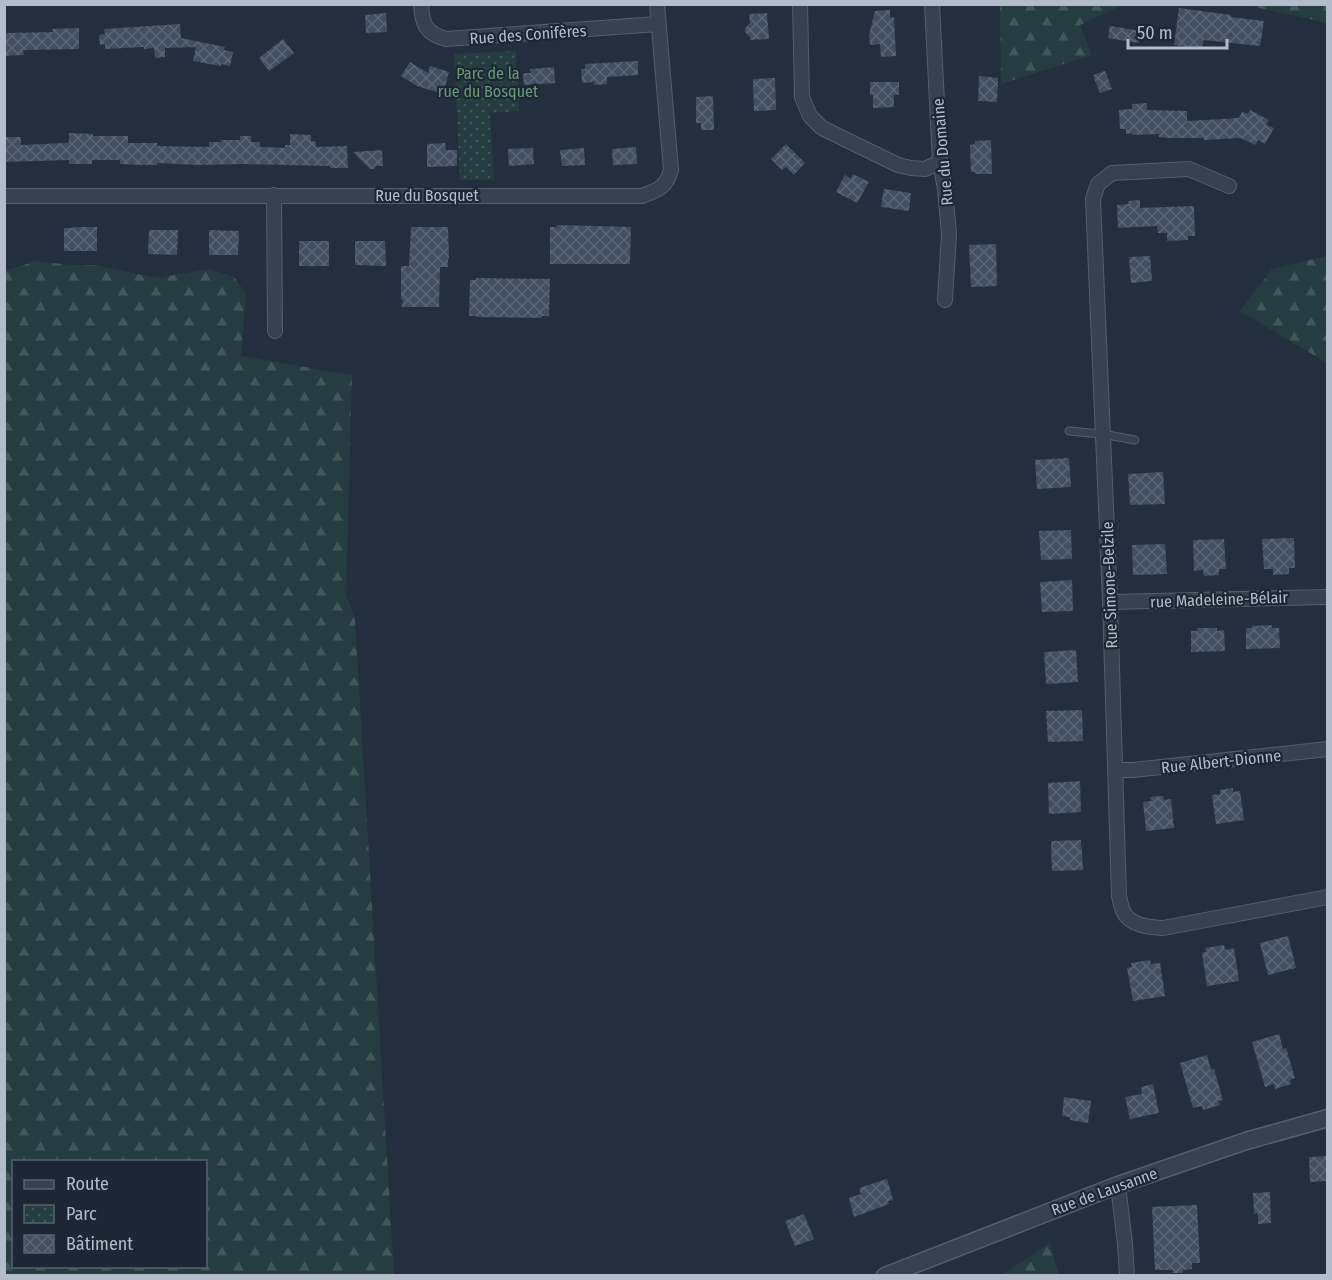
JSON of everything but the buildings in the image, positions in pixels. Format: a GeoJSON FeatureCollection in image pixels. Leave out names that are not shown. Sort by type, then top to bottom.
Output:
{"type":"FeatureCollection","features":[{"type":"Feature","properties":{"kind":"street","name":"Rue des Conifères"},"geometry":{"type":"LineString","coordinates":[[421,4],[422,19],[429,31],[436,37],[446,39],[658,24]]}},
{"type":"Feature","properties":{"kind":"street","name":"Rue du Bosquet"},"geometry":{"type":"LineString","coordinates":[[4,196],[642,196],[662,187],[668,181],[671,170],[657,4]]}},
{"type":"Feature","properties":{"kind":"street"},"geometry":{"type":"LineString","coordinates":[[800,4],[802,98],[810,116],[822,128],[898,165],[925,169],[940,162]]}},
{"type":"Feature","properties":{"kind":"street","name":"Rue du Domaine"},"geometry":{"type":"LineString","coordinates":[[932,4],[940,162],[949,234],[945,300]]}},
{"type":"Feature","properties":{"kind":"street","name":"Rue Simone-Belzile"},"geometry":{"type":"LineString","coordinates":[[1229,186],[1189,169],[1112,173],[1098,184],[1093,199],[1110,602],[1119,896],[1123,912],[1131,920],[1141,926],[1163,928],[1328,897]]}},
{"type":"Feature","properties":{"kind":"street"},"geometry":{"type":"LineString","coordinates":[[274,195],[275,331]]}},
{"type":"Feature","properties":{"kind":"street","name":"rue Madeleine-Bélair"},"geometry":{"type":"LineString","coordinates":[[1110,602],[1328,597]]}},
{"type":"Feature","properties":{"kind":"street","name":"Rue Albert-Dionne"},"geometry":{"type":"LineString","coordinates":[[1115,770],[1328,749]]}},
{"type":"Feature","properties":{"kind":"street","name":"Rue de Lausanne"},"geometry":{"type":"LineString","coordinates":[[885,1275],[1118,1185],[1246,1141],[1328,1118]]}},
{"type":"Feature","properties":{"kind":"street"},"geometry":{"type":"LineString","coordinates":[[1118,1185],[1126,1275]]}},
{"type":"Feature","properties":{"kind":"lane"},"geometry":{"type":"LineString","coordinates":[[1069,431],[1135,440]]}},
{"type":"Feature","properties":{"kind":"green space"},"geometry":{"type":"Polygon","coordinates":[[[1000,4],[1122,5],[1080,25],[1092,55],[1001,84],[1000,4]]]}},
{"type":"Feature","properties":{"kind":"green space"},"geometry":{"type":"Polygon","coordinates":[[[1246,5],[1327,5],[1327,23],[1246,5]]]}},
{"type":"Feature","properties":{"kind":"green space","name":"Parc de la rue du Bosquet"},"geometry":{"type":"Polygon","coordinates":[[[516,51],[519,111],[490,113],[494,180],[460,180],[454,54],[516,51]]]}},
{"type":"Feature","properties":{"kind":"green space"},"geometry":{"type":"Polygon","coordinates":[[[1328,256],[1327,363],[1240,311],[1272,269],[1328,256]]]}},
{"type":"Feature","properties":{"kind":"green space"},"geometry":{"type":"Polygon","coordinates":[[[37,261],[95,265],[157,278],[209,269],[234,277],[246,294],[241,356],[352,375],[346,595],[355,620],[394,1275],[5,1275],[4,271],[37,261]]]}},
{"type":"Feature","properties":{"kind":"green space"},"geometry":{"type":"Polygon","coordinates":[[[1050,1243],[1059,1275],[1002,1275],[1050,1243]]]}}]}
